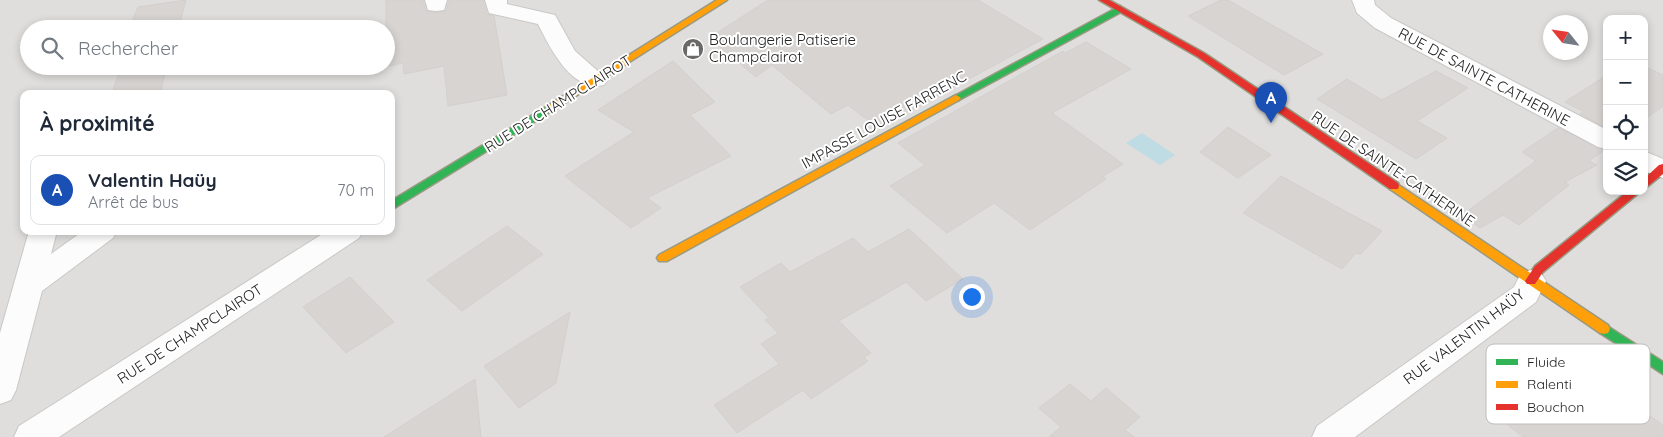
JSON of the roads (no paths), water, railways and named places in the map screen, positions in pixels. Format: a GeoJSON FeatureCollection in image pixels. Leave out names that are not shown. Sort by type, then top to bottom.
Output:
{"type":"FeatureCollection","features":[{"type":"Feature","properties":{"kind":"street"},"geometry":{"type":"LineString","coordinates":[[496,0],[497,8],[547,20],[564,55],[579,71],[596,80]]}},
{"type":"Feature","properties":{"kind":"street","name":"RUE DE CHAMPCLAIROT"},"geometry":{"type":"LineString","coordinates":[[395,204],[723,0]]}},
{"type":"Feature","properties":{"kind":"street","name":"RUE DE SAINTE-CATHERINE"},"geometry":{"type":"LineString","coordinates":[[1103,0],[1202,55],[1626,344]]}},
{"type":"Feature","properties":{"kind":"street","name":"RUE DE SAINTE CATHERINE"},"geometry":{"type":"LineString","coordinates":[[1369,3],[1383,24],[1603,139]]}},
{"type":"Feature","properties":{"kind":"street","name":"IMPASSE LOUISE FARRENC"},"geometry":{"type":"LineString","coordinates":[[663,258],[1120,9]]}},
{"type":"Feature","properties":{"kind":"street","name":"RUE VALENTIN HAÜY"},"geometry":{"type":"LineString","coordinates":[[1329,437],[1526,294],[1531,281],[1539,269],[1631,195]]}},
{"type":"Feature","properties":{"kind":"street"},"geometry":{"type":"LineString","coordinates":[[0,390],[42,235]]}},
{"type":"Feature","properties":{"kind":"street"},"geometry":{"type":"LineString","coordinates":[[28,286],[98,235]]}},
{"type":"Feature","properties":{"kind":"street","name":"RUE DE CHAMPCLAIROT"},"geometry":{"type":"LineString","coordinates":[[31,437],[343,235]]}},
{"type":"Feature","properties":{"kind":"street","name":"RUE DE SAINTE-CATHERINE"},"geometry":{"type":"LineString","coordinates":[[1650,360],[1663,369]]}},
{"type":"Feature","properties":{"kind":"water"},"geometry":{"type":"Polygon","coordinates":[[[1142,133],[1175,155],[1160,165],[1126,143],[1142,133]]]}},
{"type":"Feature","properties":{"kind":"place","name":"Boulangerie Patiserie Champclairot"},"geometry":{"type":"Point","coordinates":[693,49]}},
{"type":"Feature","properties":{"kind":"place","name":"Valentin Haüy"},"geometry":{"type":"Point","coordinates":[1271,123]}}]}
